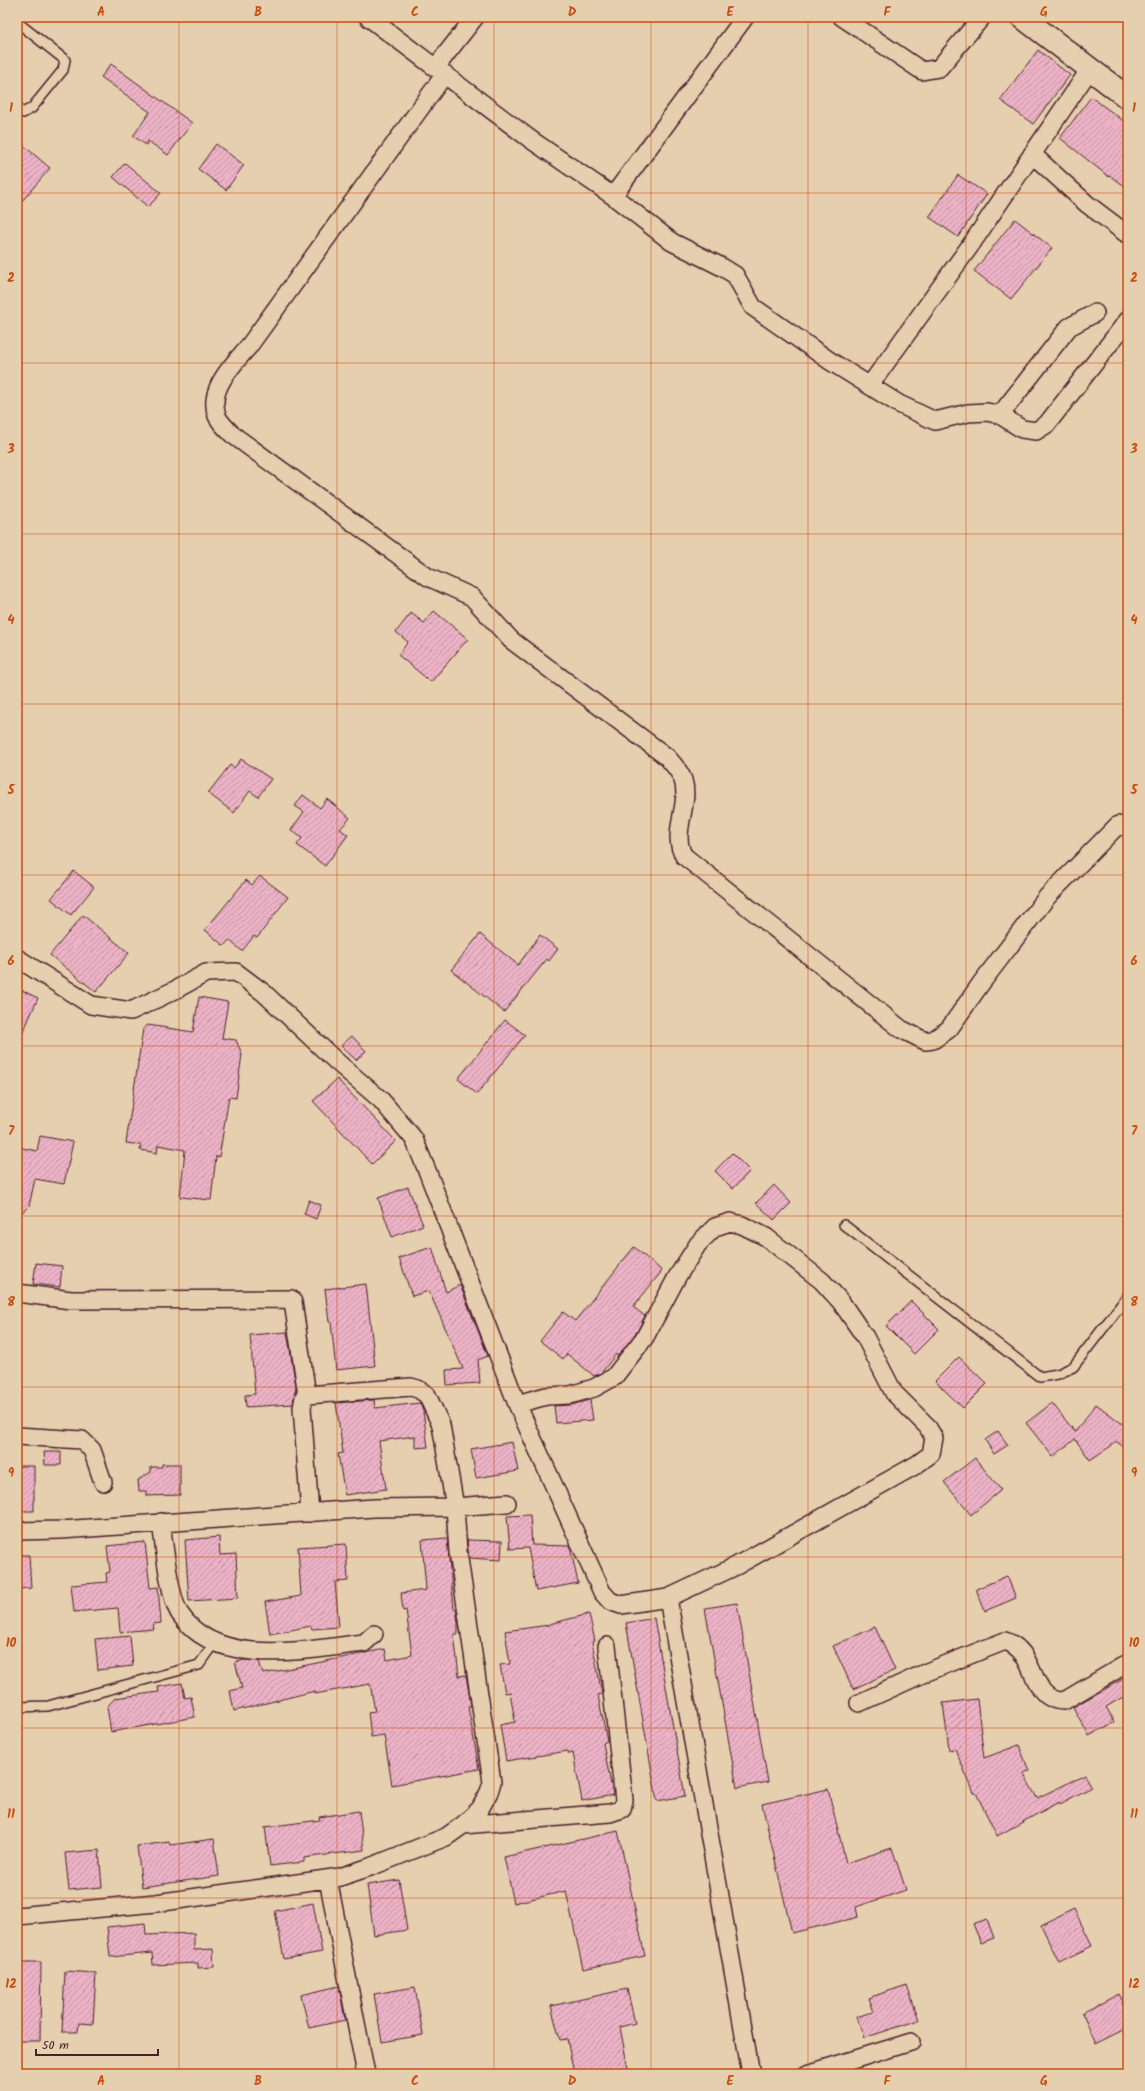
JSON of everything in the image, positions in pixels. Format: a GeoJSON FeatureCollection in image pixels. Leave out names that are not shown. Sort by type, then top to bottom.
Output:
{"type":"FeatureCollection","features":[{"type":"Feature","properties":{"kind":"main road"},"geometry":{"type":"LineString","coordinates":[[1022,17],[1128,98]]}},
{"type":"Feature","properties":{"kind":"street"},"geometry":{"type":"LineString","coordinates":[[368,17],[530,139],[613,196],[672,242],[722,266],[735,275],[753,307],[830,361],[899,404],[935,421],[968,413],[987,412],[1000,415],[1022,429],[1036,431],[1047,424],[1128,320]]}},
{"type":"Feature","properties":{"kind":"street"},"geometry":{"type":"LineString","coordinates":[[475,17],[441,71],[249,346],[220,381],[215,402],[217,417],[233,435],[428,577],[472,597],[511,640],[667,757],[677,768],[683,780],[684,808],[679,841],[680,850],[684,856],[801,951],[901,1029],[918,1039],[925,1041],[933,1040],[950,1029],[982,982],[1047,897],[1118,825],[1128,827]]}},
{"type":"Feature","properties":{"kind":"street"},"geometry":{"type":"LineString","coordinates":[[613,196],[745,17]]}},
{"type":"Feature","properties":{"kind":"street"},"geometry":{"type":"LineString","coordinates":[[842,17],[922,71],[939,68],[982,17]]}},
{"type":"Feature","properties":{"kind":"street"},"geometry":{"type":"LineString","coordinates":[[870,385],[970,246],[1090,69]]}},
{"type":"Feature","properties":{"kind":"street"},"geometry":{"type":"LineString","coordinates":[[1032,154],[1087,204],[1128,235]]}},
{"type":"Feature","properties":{"kind":"street"},"geometry":{"type":"LineString","coordinates":[[1000,415],[1069,327],[1095,313]]}},
{"type":"Feature","properties":{"kind":"street"},"geometry":{"type":"LineString","coordinates":[[17,958],[91,1005],[131,1011],[174,991],[206,973],[236,972],[264,993],[337,1062],[381,1100],[414,1139],[517,1404],[602,1592],[610,1601],[621,1605],[668,1598],[736,1566],[916,1465],[932,1454],[934,1438],[927,1426],[894,1393],[865,1337],[841,1302],[822,1281],[766,1238],[742,1225],[730,1222],[716,1227],[698,1244],[677,1277],[645,1337],[614,1377],[594,1388],[570,1395],[546,1396],[517,1404]]}},
{"type":"Feature","properties":{"kind":"street"},"geometry":{"type":"LineString","coordinates":[[17,1293],[71,1300],[291,1299],[293,1302],[307,1395]]}},
{"type":"Feature","properties":{"kind":"street"},"geometry":{"type":"LineString","coordinates":[[17,1916],[156,1903],[328,1879],[370,1867],[446,1837],[480,1809],[489,1792],[492,1782],[458,1552],[455,1507],[441,1425],[427,1395],[423,1391],[411,1388],[307,1395],[302,1400],[310,1513]]}},
{"type":"Feature","properties":{"kind":"street"},"geometry":{"type":"LineString","coordinates":[[17,1436],[82,1440],[92,1450],[103,1482]]}},
{"type":"Feature","properties":{"kind":"street"},"geometry":{"type":"LineString","coordinates":[[17,1531],[374,1508],[455,1507],[507,1503]]}},
{"type":"Feature","properties":{"kind":"street"},"geometry":{"type":"LineString","coordinates":[[161,1522],[172,1590],[180,1614],[203,1635],[215,1643],[238,1650],[265,1653],[364,1644],[374,1634]]}},
{"type":"Feature","properties":{"kind":"street"},"geometry":{"type":"LineString","coordinates":[[668,1598],[749,2074]]}},
{"type":"Feature","properties":{"kind":"street"},"geometry":{"type":"LineString","coordinates":[[859,1703],[927,1672],[1005,1640],[1015,1644],[1026,1659],[1044,1696],[1053,1701],[1064,1701],[1128,1663]]}},
{"type":"Feature","properties":{"kind":"street"},"geometry":{"type":"LineString","coordinates":[[463,1824],[610,1813],[622,1809],[624,1800],[607,1646]]}},
{"type":"Feature","properties":{"kind":"street"},"geometry":{"type":"LineString","coordinates":[[328,1879],[366,2074]]}},
{"type":"Feature","properties":{"kind":"street"},"geometry":{"type":"LineString","coordinates":[[807,2074],[910,2042]]}},
{"type":"Feature","properties":{"kind":"lane"},"geometry":{"type":"LineString","coordinates":[[17,22],[64,60],[63,70],[32,108],[23,113],[17,108]]}},
{"type":"Feature","properties":{"kind":"lane"},"geometry":{"type":"LineString","coordinates":[[844,1225],[1040,1377],[1058,1374],[1073,1367],[1128,1296]]}},
{"type":"Feature","properties":{"kind":"lane"},"geometry":{"type":"LineString","coordinates":[[17,1708],[48,1706],[199,1665],[215,1643]]}},
{"type":"Feature","properties":{"kind":"building"},"geometry":{"type":"Polygon","coordinates":[[[1038,50],[1070,75],[1033,124],[1000,100],[1038,50]]]}},
{"type":"Feature","properties":{"kind":"building"},"geometry":{"type":"Polygon","coordinates":[[[111,64],[192,123],[168,155],[148,141],[146,145],[133,136],[150,112],[101,77],[111,64]]]}},
{"type":"Feature","properties":{"kind":"building"},"geometry":{"type":"Polygon","coordinates":[[[1091,97],[1128,124],[1128,188],[1110,176],[1109,177],[1060,138],[1091,97]]]}},
{"type":"Feature","properties":{"kind":"building"},"geometry":{"type":"Polygon","coordinates":[[[216,144],[244,165],[226,190],[198,169],[216,144]]]}},
{"type":"Feature","properties":{"kind":"building"},"geometry":{"type":"Polygon","coordinates":[[[23,145],[50,168],[17,207],[17,152],[23,145]]]}},
{"type":"Feature","properties":{"kind":"building"},"geometry":{"type":"Polygon","coordinates":[[[125,163],[161,193],[148,207],[113,177],[125,163]]]}},
{"type":"Feature","properties":{"kind":"building"},"geometry":{"type":"Polygon","coordinates":[[[958,175],[987,194],[958,237],[929,217],[958,175]]]}},
{"type":"Feature","properties":{"kind":"building"},"geometry":{"type":"Polygon","coordinates":[[[1015,219],[1052,248],[1011,299],[974,271],[1015,219]]]}},
{"type":"Feature","properties":{"kind":"building"},"geometry":{"type":"Polygon","coordinates":[[[434,611],[468,639],[431,682],[398,655],[408,642],[396,632],[411,613],[424,623],[434,611]]]}},
{"type":"Feature","properties":{"kind":"building"},"geometry":{"type":"Polygon","coordinates":[[[241,759],[271,779],[258,797],[250,791],[234,813],[208,793],[230,765],[234,768],[241,759]]]}},
{"type":"Feature","properties":{"kind":"building"},"geometry":{"type":"Polygon","coordinates":[[[303,795],[320,808],[327,799],[350,818],[340,829],[348,835],[325,866],[297,845],[302,838],[291,830],[304,812],[295,806],[303,795]]]}},
{"type":"Feature","properties":{"kind":"building"},"geometry":{"type":"Polygon","coordinates":[[[74,871],[94,887],[71,915],[51,899],[74,871]]]}},
{"type":"Feature","properties":{"kind":"building"},"geometry":{"type":"Polygon","coordinates":[[[260,876],[288,897],[257,938],[254,936],[242,951],[229,940],[224,946],[205,930],[246,880],[252,885],[260,876]]]}},
{"type":"Feature","properties":{"kind":"building"},"geometry":{"type":"Polygon","coordinates":[[[83,915],[129,953],[96,992],[50,955],[83,915]]]}},
{"type":"Feature","properties":{"kind":"building"},"geometry":{"type":"Polygon","coordinates":[[[480,934],[518,965],[540,935],[558,949],[549,961],[547,959],[504,1012],[451,970],[480,934]]]}},
{"type":"Feature","properties":{"kind":"building"},"geometry":{"type":"Polygon","coordinates":[[[17,988],[38,998],[17,1046],[17,988]]]}},
{"type":"Feature","properties":{"kind":"building"},"geometry":{"type":"Polygon","coordinates":[[[199,997],[228,1002],[222,1038],[236,1040],[242,1054],[236,1098],[229,1097],[219,1157],[216,1156],[211,1200],[180,1197],[185,1150],[158,1145],[157,1153],[140,1150],[141,1145],[126,1143],[143,1029],[148,1025],[193,1032],[199,997]]]}},
{"type":"Feature","properties":{"kind":"building"},"geometry":{"type":"Polygon","coordinates":[[[505,1020],[525,1035],[477,1094],[458,1079],[505,1020]]]}},
{"type":"Feature","properties":{"kind":"building"},"geometry":{"type":"Polygon","coordinates":[[[352,1036],[366,1051],[356,1060],[341,1046],[352,1036]]]}},
{"type":"Feature","properties":{"kind":"building"},"geometry":{"type":"Polygon","coordinates":[[[337,1079],[396,1141],[372,1164],[313,1101],[337,1079]]]}},
{"type":"Feature","properties":{"kind":"building"},"geometry":{"type":"Polygon","coordinates":[[[40,1136],[73,1142],[64,1184],[35,1179],[29,1206],[17,1217],[17,1147],[37,1151],[40,1136]]]}},
{"type":"Feature","properties":{"kind":"building"},"geometry":{"type":"Polygon","coordinates":[[[732,1153],[750,1171],[733,1189],[715,1171],[732,1153]]]}},
{"type":"Feature","properties":{"kind":"building"},"geometry":{"type":"Polygon","coordinates":[[[774,1185],[791,1203],[774,1220],[756,1203],[774,1185]]]}},
{"type":"Feature","properties":{"kind":"building"},"geometry":{"type":"Polygon","coordinates":[[[408,1187],[423,1225],[392,1237],[378,1198],[408,1187]]]}},
{"type":"Feature","properties":{"kind":"building"},"geometry":{"type":"Polygon","coordinates":[[[309,1200],[321,1205],[316,1219],[304,1214],[309,1200]]]}},
{"type":"Feature","properties":{"kind":"building"},"geometry":{"type":"Polygon","coordinates":[[[432,1247],[446,1292],[460,1285],[488,1356],[478,1360],[480,1383],[447,1385],[446,1370],[463,1369],[429,1291],[412,1296],[399,1258],[432,1247]]]}},
{"type":"Feature","properties":{"kind":"building"},"geometry":{"type":"Polygon","coordinates":[[[634,1247],[662,1271],[633,1307],[645,1316],[637,1332],[618,1356],[616,1354],[601,1373],[594,1376],[567,1354],[563,1359],[540,1341],[563,1312],[575,1321],[634,1247]]]}},
{"type":"Feature","properties":{"kind":"building"},"geometry":{"type":"Polygon","coordinates":[[[36,1263],[62,1266],[60,1287],[33,1284],[36,1263]]]}},
{"type":"Feature","properties":{"kind":"building"},"geometry":{"type":"Polygon","coordinates":[[[366,1284],[375,1366],[336,1370],[331,1322],[329,1322],[325,1289],[366,1284]]]}},
{"type":"Feature","properties":{"kind":"building"},"geometry":{"type":"Polygon","coordinates":[[[911,1301],[939,1329],[914,1354],[886,1326],[911,1301]]]}},
{"type":"Feature","properties":{"kind":"building"},"geometry":{"type":"Polygon","coordinates":[[[287,1332],[296,1386],[293,1404],[246,1407],[245,1395],[255,1394],[250,1335],[287,1332]]]}},
{"type":"Feature","properties":{"kind":"building"},"geometry":{"type":"Polygon","coordinates":[[[959,1357],[987,1384],[963,1408],[935,1381],[959,1357]]]}},
{"type":"Feature","properties":{"kind":"building"},"geometry":{"type":"Polygon","coordinates":[[[374,1400],[375,1408],[420,1403],[423,1411],[428,1447],[415,1448],[415,1436],[379,1441],[386,1489],[345,1495],[338,1454],[343,1453],[336,1403],[374,1400]]]}},
{"type":"Feature","properties":{"kind":"building"},"geometry":{"type":"Polygon","coordinates":[[[590,1400],[593,1420],[556,1423],[554,1406],[571,1405],[590,1400]]]}},
{"type":"Feature","properties":{"kind":"building"},"geometry":{"type":"Polygon","coordinates":[[[1052,1403],[1075,1432],[1096,1404],[1128,1428],[1128,1450],[1117,1442],[1090,1460],[1075,1439],[1053,1457],[1026,1423],[1052,1403]]]}},
{"type":"Feature","properties":{"kind":"building"},"geometry":{"type":"Polygon","coordinates":[[[998,1431],[1008,1445],[994,1454],[985,1440],[998,1431]]]}},
{"type":"Feature","properties":{"kind":"building"},"geometry":{"type":"Polygon","coordinates":[[[512,1442],[518,1471],[476,1478],[471,1449],[512,1442]]]}},
{"type":"Feature","properties":{"kind":"building"},"geometry":{"type":"Polygon","coordinates":[[[44,1452],[61,1452],[61,1465],[45,1465],[44,1452]]]}},
{"type":"Feature","properties":{"kind":"building"},"geometry":{"type":"Polygon","coordinates":[[[975,1458],[1001,1490],[971,1515],[944,1482],[975,1458]]]}},
{"type":"Feature","properties":{"kind":"building"},"geometry":{"type":"Polygon","coordinates":[[[162,1464],[180,1464],[180,1495],[146,1496],[146,1491],[139,1491],[138,1480],[151,1472],[151,1467],[162,1467],[162,1464]]]}},
{"type":"Feature","properties":{"kind":"building"},"geometry":{"type":"Polygon","coordinates":[[[17,1466],[34,1466],[34,1511],[17,1511],[17,1466]]]}},
{"type":"Feature","properties":{"kind":"building"},"geometry":{"type":"Polygon","coordinates":[[[530,1515],[532,1545],[570,1546],[578,1583],[536,1591],[528,1548],[510,1549],[507,1516],[530,1515]]]}},
{"type":"Feature","properties":{"kind":"building"},"geometry":{"type":"Polygon","coordinates":[[[219,1537],[220,1555],[236,1554],[238,1598],[189,1601],[185,1540],[219,1537]]]}},
{"type":"Feature","properties":{"kind":"building"},"geometry":{"type":"Polygon","coordinates":[[[447,1538],[454,1609],[456,1609],[458,1623],[458,1634],[454,1634],[459,1676],[466,1675],[471,1706],[468,1706],[479,1769],[392,1785],[384,1735],[371,1737],[368,1712],[375,1711],[370,1684],[315,1694],[315,1691],[234,1711],[230,1691],[242,1688],[235,1662],[245,1660],[259,1661],[263,1674],[385,1649],[387,1660],[412,1655],[406,1610],[403,1611],[401,1593],[426,1590],[422,1540],[447,1538]]]}},
{"type":"Feature","properties":{"kind":"building"},"geometry":{"type":"Polygon","coordinates":[[[467,1540],[502,1541],[501,1560],[469,1558],[467,1540]]]}},
{"type":"Feature","properties":{"kind":"building"},"geometry":{"type":"Polygon","coordinates":[[[145,1542],[150,1588],[158,1587],[161,1623],[153,1624],[154,1629],[120,1632],[118,1608],[74,1612],[71,1585],[107,1582],[106,1573],[110,1572],[107,1546],[145,1542]]]}},
{"type":"Feature","properties":{"kind":"building"},"geometry":{"type":"Polygon","coordinates":[[[346,1544],[348,1581],[335,1582],[339,1627],[312,1629],[311,1626],[270,1634],[265,1602],[301,1596],[298,1547],[346,1544]]]}},
{"type":"Feature","properties":{"kind":"building"},"geometry":{"type":"Polygon","coordinates":[[[17,1555],[29,1555],[31,1588],[17,1589],[17,1555]]]}},
{"type":"Feature","properties":{"kind":"building"},"geometry":{"type":"Polygon","coordinates":[[[1007,1576],[1016,1598],[985,1611],[976,1589],[1007,1576]]]}},
{"type":"Feature","properties":{"kind":"building"},"geometry":{"type":"Polygon","coordinates":[[[737,1603],[768,1782],[737,1788],[705,1608],[737,1603]]]}},
{"type":"Feature","properties":{"kind":"building"},"geometry":{"type":"Polygon","coordinates":[[[589,1614],[595,1641],[592,1642],[602,1694],[598,1695],[607,1741],[603,1743],[613,1795],[582,1801],[573,1753],[569,1754],[568,1751],[506,1761],[500,1725],[515,1722],[510,1692],[505,1693],[500,1665],[510,1664],[505,1631],[549,1625],[589,1614]]]}},
{"type":"Feature","properties":{"kind":"building"},"geometry":{"type":"Polygon","coordinates":[[[654,1618],[685,1796],[657,1801],[626,1623],[654,1618]]]}},
{"type":"Feature","properties":{"kind":"building"},"geometry":{"type":"Polygon","coordinates":[[[875,1627],[895,1670],[853,1689],[833,1646],[875,1627]]]}},
{"type":"Feature","properties":{"kind":"building"},"geometry":{"type":"Polygon","coordinates":[[[130,1636],[133,1666],[98,1670],[95,1639],[130,1636]]]}},
{"type":"Feature","properties":{"kind":"building"},"geometry":{"type":"Polygon","coordinates":[[[1128,1676],[1128,1694],[1106,1707],[1115,1722],[1089,1736],[1073,1707],[1128,1676]]]}},
{"type":"Feature","properties":{"kind":"building"},"geometry":{"type":"Polygon","coordinates":[[[182,1683],[185,1698],[191,1697],[195,1717],[111,1732],[107,1707],[115,1698],[159,1692],[158,1687],[182,1683]]]}},
{"type":"Feature","properties":{"kind":"building"},"geometry":{"type":"Polygon","coordinates":[[[977,1699],[984,1758],[1019,1745],[1029,1771],[1023,1773],[1037,1798],[1085,1775],[1092,1787],[1060,1804],[1059,1802],[997,1836],[976,1793],[974,1793],[955,1749],[949,1750],[943,1703],[977,1699]]]}},
{"type":"Feature","properties":{"kind":"building"},"geometry":{"type":"Polygon","coordinates":[[[828,1789],[846,1863],[892,1848],[906,1890],[856,1907],[858,1917],[792,1933],[762,1804],[828,1789]]]}},
{"type":"Feature","properties":{"kind":"building"},"geometry":{"type":"Polygon","coordinates":[[[359,1811],[364,1850],[304,1858],[304,1862],[270,1866],[265,1827],[320,1820],[319,1817],[359,1811]]]}},
{"type":"Feature","properties":{"kind":"building"},"geometry":{"type":"Polygon","coordinates":[[[618,1831],[645,1956],[583,1969],[566,1891],[514,1903],[504,1857],[618,1831]]]}},
{"type":"Feature","properties":{"kind":"building"},"geometry":{"type":"Polygon","coordinates":[[[214,1839],[219,1876],[142,1887],[137,1846],[169,1842],[170,1845],[214,1839]]]}},
{"type":"Feature","properties":{"kind":"building"},"geometry":{"type":"Polygon","coordinates":[[[99,1850],[102,1887],[69,1890],[65,1853],[99,1850]]]}},
{"type":"Feature","properties":{"kind":"building"},"geometry":{"type":"Polygon","coordinates":[[[399,1880],[407,1930],[374,1935],[367,1885],[399,1880]]]}},
{"type":"Feature","properties":{"kind":"building"},"geometry":{"type":"Polygon","coordinates":[[[313,1903],[322,1952],[284,1959],[275,1911],[313,1903]]]}},
{"type":"Feature","properties":{"kind":"building"},"geometry":{"type":"Polygon","coordinates":[[[1074,1909],[1092,1946],[1059,1962],[1041,1925],[1074,1909]]]}},
{"type":"Feature","properties":{"kind":"building"},"geometry":{"type":"Polygon","coordinates":[[[987,1919],[994,1938],[981,1943],[973,1924],[987,1919]]]}},
{"type":"Feature","properties":{"kind":"building"},"geometry":{"type":"Polygon","coordinates":[[[145,1923],[146,1935],[194,1933],[194,1950],[213,1949],[214,1967],[198,1968],[198,1963],[153,1965],[152,1953],[110,1957],[107,1927],[145,1923]]]}},
{"type":"Feature","properties":{"kind":"building"},"geometry":{"type":"Polygon","coordinates":[[[17,1962],[41,1962],[40,2041],[17,2041],[17,1962]]]}},
{"type":"Feature","properties":{"kind":"building"},"geometry":{"type":"Polygon","coordinates":[[[65,1971],[96,1973],[93,2024],[79,2023],[78,2032],[62,2032],[65,1971]]]}},
{"type":"Feature","properties":{"kind":"building"},"geometry":{"type":"Polygon","coordinates":[[[907,1985],[919,2020],[864,2038],[857,2017],[873,2012],[868,1998],[907,1985]]]}},
{"type":"Feature","properties":{"kind":"building"},"geometry":{"type":"Polygon","coordinates":[[[339,1986],[345,2020],[309,2028],[301,1995],[339,1986]]]}},
{"type":"Feature","properties":{"kind":"building"},"geometry":{"type":"Polygon","coordinates":[[[415,1987],[423,2035],[382,2042],[374,1994],[415,1987]]]}},
{"type":"Feature","properties":{"kind":"building"},"geometry":{"type":"Polygon","coordinates":[[[627,1989],[635,2023],[620,2027],[629,2074],[574,2074],[567,2039],[560,2040],[551,2006],[627,1989]]]}},
{"type":"Feature","properties":{"kind":"building"},"geometry":{"type":"Polygon","coordinates":[[[1119,1994],[1128,2011],[1128,2027],[1096,2043],[1082,2013],[1119,1994]]]}}]}
